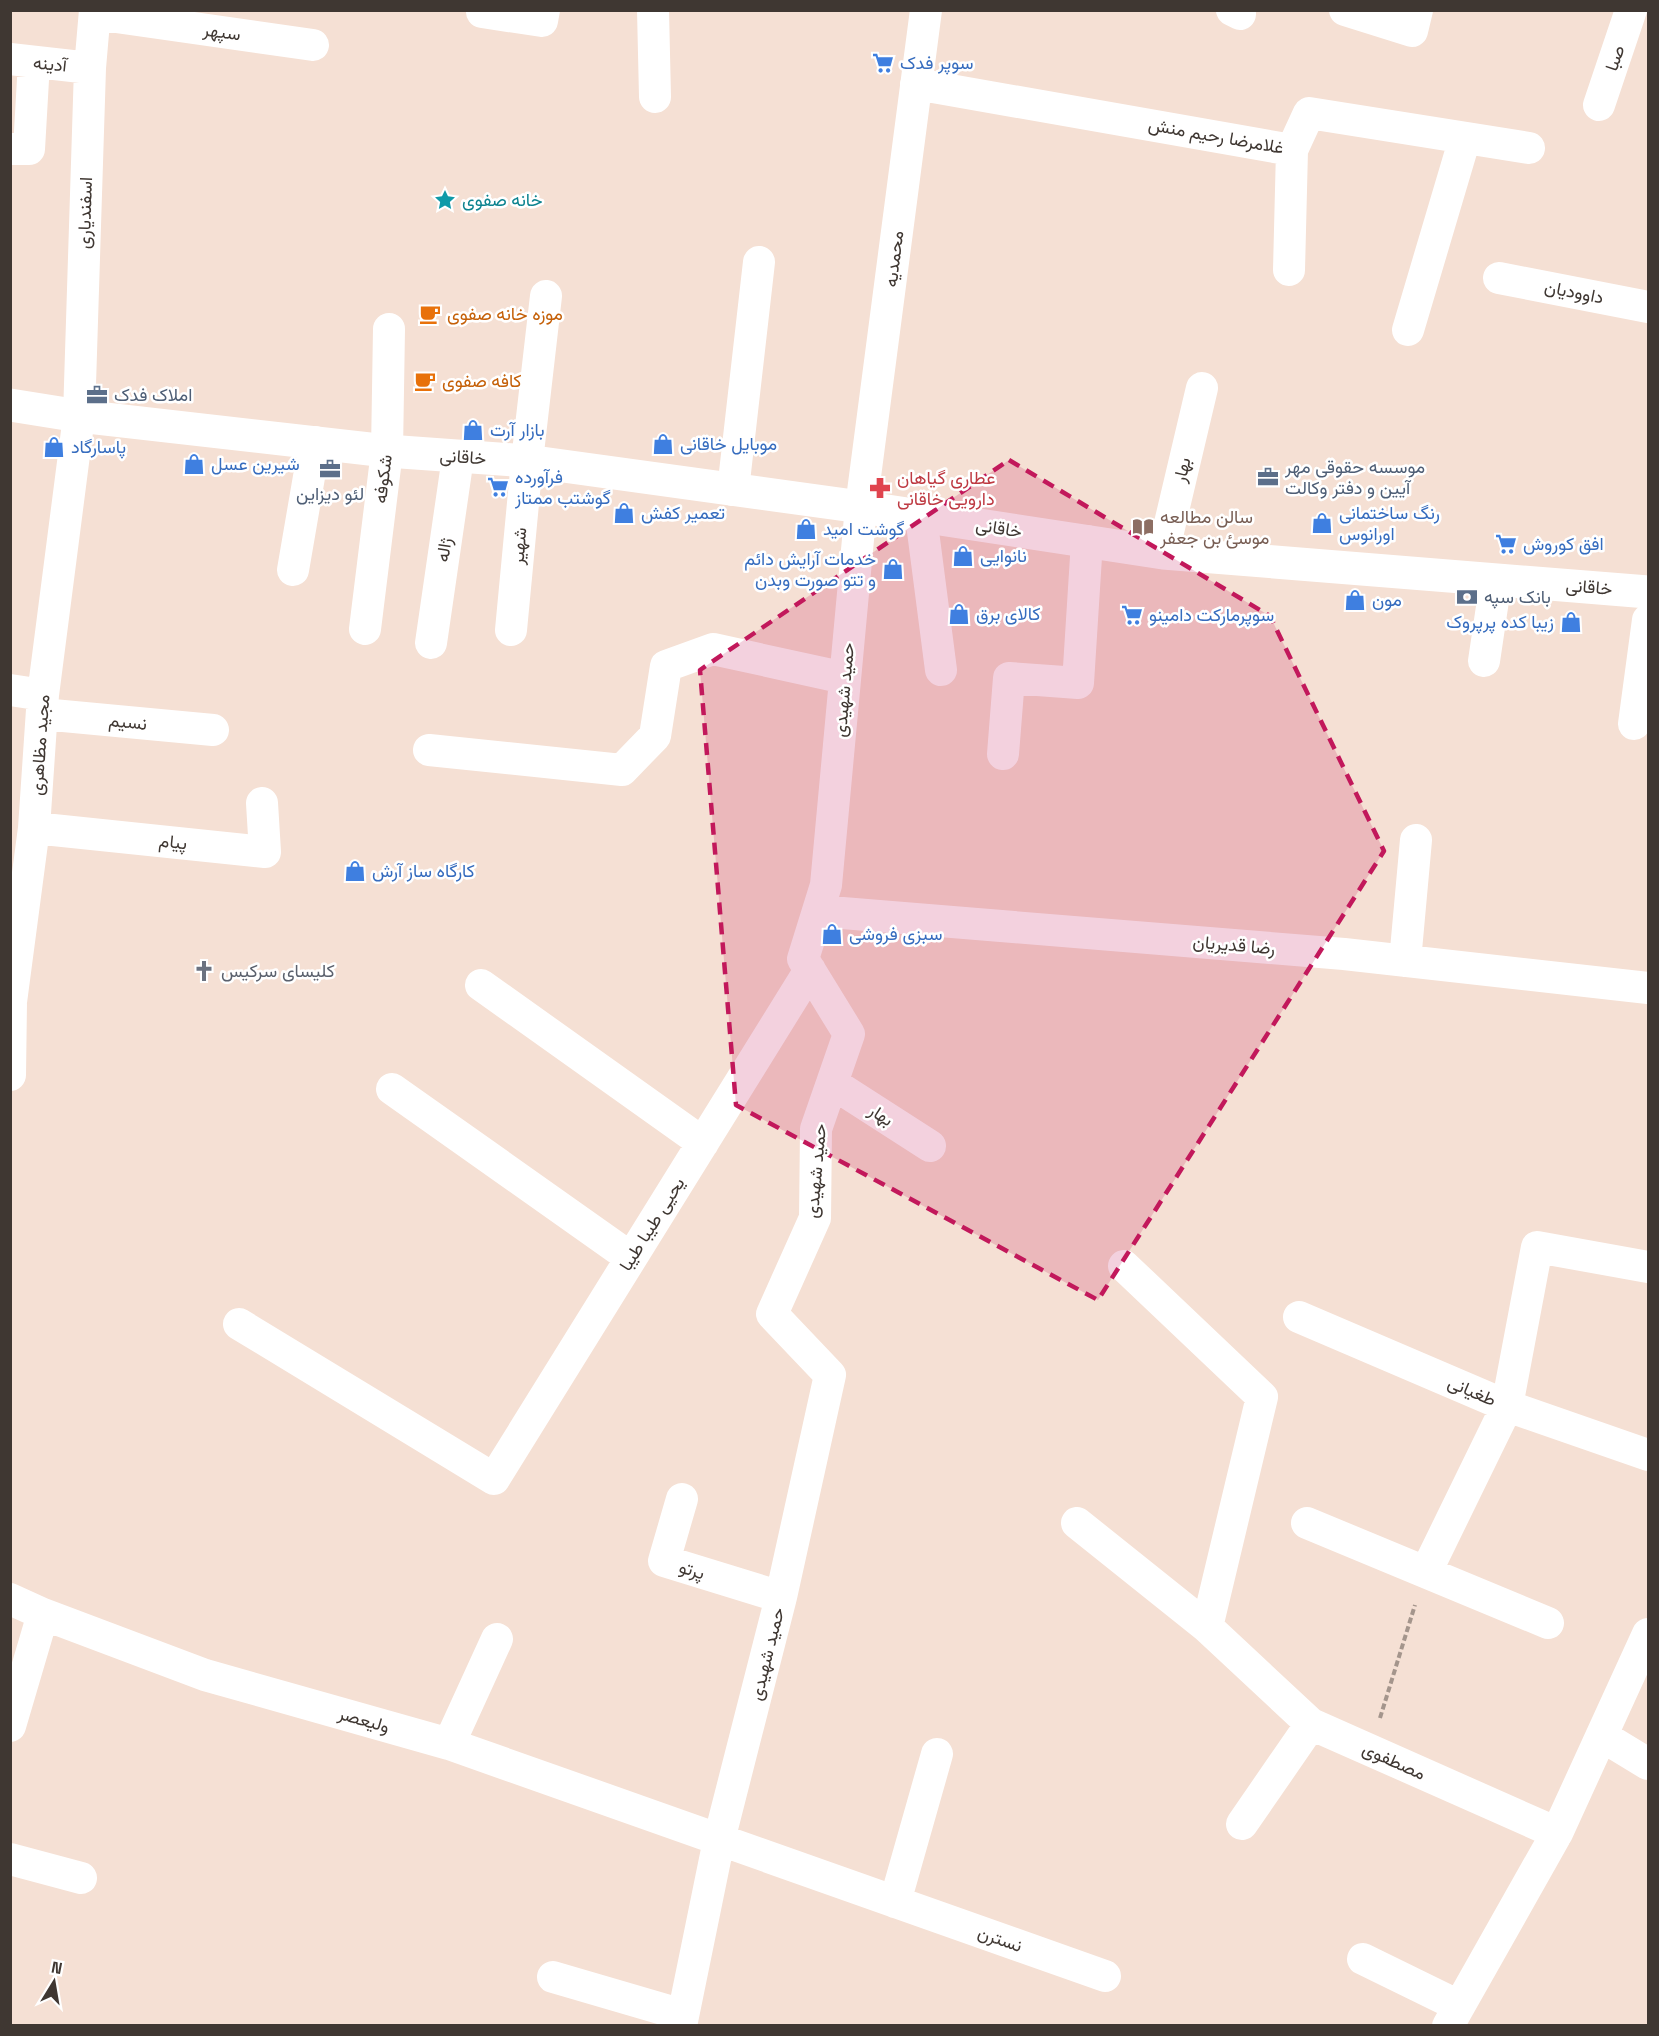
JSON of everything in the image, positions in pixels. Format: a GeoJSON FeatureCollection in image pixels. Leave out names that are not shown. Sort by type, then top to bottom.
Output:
{"type":"FeatureCollection","features":[{"type":"Feature","properties":{"kind":"street"},"geometry":{"type":"LineString","coordinates":[[482,12],[542,21],[544,10]]}},
{"type":"Feature","properties":{"kind":"street"},"geometry":{"type":"LineString","coordinates":[[653,10],[655,97]]}},
{"type":"Feature","properties":{"kind":"street","name":"محمدیه"},"geometry":{"type":"LineString","coordinates":[[861,507],[926,10]]}},
{"type":"Feature","properties":{"kind":"street"},"geometry":{"type":"LineString","coordinates":[[1345,10],[1412,31],[1417,10]]}},
{"type":"Feature","properties":{"kind":"street","name":"صبا"},"geometry":{"type":"LineString","coordinates":[[1599,105],[1631,10]]}},
{"type":"Feature","properties":{"kind":"street","name":"سپهر"},"geometry":{"type":"LineString","coordinates":[[95,12],[314,45]]}},
{"type":"Feature","properties":{"kind":"street","name":"اسفندیاری"},"geometry":{"type":"LineString","coordinates":[[79,416],[90,68],[95,12]]}},
{"type":"Feature","properties":{"kind":"street"},"geometry":{"type":"LineString","coordinates":[[10,149],[29,149],[22,61]]}},
{"type":"Feature","properties":{"kind":"street","name":"آدینه"},"geometry":{"type":"LineString","coordinates":[[22,61],[90,68]]}},
{"type":"Feature","properties":{"kind":"street","name":"غلامرضا رحیم منش"},"geometry":{"type":"LineString","coordinates":[[916,84],[1292,150],[1309,113],[1529,148]]}},
{"type":"Feature","properties":{"kind":"street"},"geometry":{"type":"LineString","coordinates":[[1408,330],[1465,138]]}},
{"type":"Feature","properties":{"kind":"street"},"geometry":{"type":"LineString","coordinates":[[1288,270],[1292,150]]}},
{"type":"Feature","properties":{"kind":"street"},"geometry":{"type":"LineString","coordinates":[[733,490],[759,262]]}},
{"type":"Feature","properties":{"kind":"street","name":"داوودیان"},"geometry":{"type":"LineString","coordinates":[[1499,278],[1648,307]]}},
{"type":"Feature","properties":{"kind":"street","name":"شهیر"},"geometry":{"type":"LineString","coordinates":[[511,630],[546,296]]}},
{"type":"Feature","properties":{"kind":"street","name":"شکوفه"},"geometry":{"type":"LineString","coordinates":[[364,629],[387,451],[389,329]]}},
{"type":"Feature","properties":{"kind":"street","name":"بهار"},"geometry":{"type":"LineString","coordinates":[[1163,553],[1202,388]]}},
{"type":"Feature","properties":{"kind":"street","name":"خاقانی"},"geometry":{"type":"LineString","coordinates":[[10,405],[79,416],[387,451],[527,461],[861,507],[1163,553],[1648,592]]}},
{"type":"Feature","properties":{"kind":"street","name":"مجید مظاهری"},"geometry":{"type":"LineString","coordinates":[[10,1075],[11,1002],[34,828],[43,704],[79,416]]}},
{"type":"Feature","properties":{"kind":"street"},"geometry":{"type":"LineString","coordinates":[[293,570],[315,442]]}},
{"type":"Feature","properties":{"kind":"street","name":"ژاله"},"geometry":{"type":"LineString","coordinates":[[431,643],[458,457]]}},
{"type":"Feature","properties":{"kind":"street","name":"حمید شهیدی"},"geometry":{"type":"LineString","coordinates":[[682,2020],[719,1840],[782,1597],[830,1375],[772,1314],[815,1218],[816,1129],[849,1034],[803,959],[826,885],[861,507]]}},
{"type":"Feature","properties":{"kind":"street"},"geometry":{"type":"LineString","coordinates":[[921,516],[941,670]]}},
{"type":"Feature","properties":{"kind":"street"},"geometry":{"type":"LineString","coordinates":[[1003,754],[1009,678],[1078,683],[1088,541]]}},
{"type":"Feature","properties":{"kind":"street"},"geometry":{"type":"LineString","coordinates":[[1484,661],[1496,580]]}},
{"type":"Feature","properties":{"kind":"street"},"geometry":{"type":"LineString","coordinates":[[1634,724],[1648,620]]}},
{"type":"Feature","properties":{"kind":"street"},"geometry":{"type":"LineString","coordinates":[[429,750],[622,770],[655,736],[666,666],[712,649],[845,678]]}},
{"type":"Feature","properties":{"kind":"street","name":"نسیم"},"geometry":{"type":"LineString","coordinates":[[10,690],[43,704],[213,730]]}},
{"type":"Feature","properties":{"kind":"street","name":"پیام"},"geometry":{"type":"LineString","coordinates":[[34,828],[264,852],[262,803]]}},
{"type":"Feature","properties":{"kind":"street"},"geometry":{"type":"LineString","coordinates":[[1405,961],[1416,840]]}},
{"type":"Feature","properties":{"kind":"street","name":"رضا قدیریان"},"geometry":{"type":"LineString","coordinates":[[818,911],[1344,954],[1648,988]]}},
{"type":"Feature","properties":{"kind":"street","name":"یحیی طیبا طیبا"},"geometry":{"type":"LineString","coordinates":[[239,1324],[494,1479],[810,970]]}},
{"type":"Feature","properties":{"kind":"street"},"geometry":{"type":"LineString","coordinates":[[480,985],[703,1143]]}},
{"type":"Feature","properties":{"kind":"street","name":"بهار"},"geometry":{"type":"LineString","coordinates":[[832,1083],[930,1146]]}},
{"type":"Feature","properties":{"kind":"street"},"geometry":{"type":"LineString","coordinates":[[392,1089],[631,1258]]}},
{"type":"Feature","properties":{"kind":"street"},"geometry":{"type":"LineString","coordinates":[[1426,1572],[1507,1406],[1537,1247],[1648,1267]]}},
{"type":"Feature","properties":{"kind":"street"},"geometry":{"type":"LineString","coordinates":[[1124,1266],[1262,1397],[1207,1627]]}},
{"type":"Feature","properties":{"kind":"street","name":"طغیانی"},"geometry":{"type":"LineString","coordinates":[[1299,1317],[1507,1406],[1648,1455]]}},
{"type":"Feature","properties":{"kind":"street","name":"پرتو"},"geometry":{"type":"LineString","coordinates":[[682,1499],[664,1561],[782,1597]]}},
{"type":"Feature","properties":{"kind":"street","name":"مصطفوی"},"geometry":{"type":"LineString","coordinates":[[1077,1522],[1207,1627],[1311,1724],[1557,1833]]}},
{"type":"Feature","properties":{"kind":"street"},"geometry":{"type":"LineString","coordinates":[[1307,1523],[1548,1623]]}},
{"type":"Feature","properties":{"kind":"street","name":"ولیعصر"},"geometry":{"type":"LineString","coordinates":[[10,1599],[43,1614],[205,1675],[449,1744],[719,1840]]}},
{"type":"Feature","properties":{"kind":"street"},"geometry":{"type":"LineString","coordinates":[[10,1726],[43,1614]]}},
{"type":"Feature","properties":{"kind":"street"},"geometry":{"type":"LineString","coordinates":[[1363,1959],[1454,2015],[1557,1833],[1648,1634]]}},
{"type":"Feature","properties":{"kind":"street"},"geometry":{"type":"LineString","coordinates":[[449,1744],[497,1639]]}},
{"type":"Feature","properties":{"kind":"street"},"geometry":{"type":"LineString","coordinates":[[1242,1824],[1311,1724]]}},
{"type":"Feature","properties":{"kind":"street"},"geometry":{"type":"LineString","coordinates":[[1602,1736],[1648,1764]]}},
{"type":"Feature","properties":{"kind":"street"},"geometry":{"type":"LineString","coordinates":[[895,1902],[937,1754]]}},
{"type":"Feature","properties":{"kind":"street","name":"نسترن"},"geometry":{"type":"LineString","coordinates":[[719,1840],[1105,1976]]}},
{"type":"Feature","properties":{"kind":"street"},"geometry":{"type":"LineString","coordinates":[[10,1859],[81,1878]]}},
{"type":"Feature","properties":{"kind":"street"},"geometry":{"type":"LineString","coordinates":[[553,1977],[682,2020]]}},
{"type":"Feature","properties":{"kind":"path"},"geometry":{"type":"LineString","coordinates":[[1370,1750],[1426,1572]]}},
{"type":"Feature","properties":{"kind":"highlighted area"},"geometry":{"type":"Polygon","coordinates":[[[1009,460],[1270,616],[1384,851],[1098,1300],[736,1105],[700,670],[1009,460]]]}},
{"type":"Feature","properties":{"kind":"place","name":"سوپر فدک"},"geometry":{"type":"Point","coordinates":[883,63]}},
{"type":"Feature","properties":{"kind":"place","name":"خانه صفوی"},"geometry":{"type":"Point","coordinates":[445,200]}},
{"type":"Feature","properties":{"kind":"place","name":"موزه خانه صفوی"},"geometry":{"type":"Point","coordinates":[430,314]}},
{"type":"Feature","properties":{"kind":"place","name":"کافه صفوی"},"geometry":{"type":"Point","coordinates":[425,381]}},
{"type":"Feature","properties":{"kind":"place","name":"املاک فدک"},"geometry":{"type":"Point","coordinates":[97,395]}},
{"type":"Feature","properties":{"kind":"place","name":"بازار آرت"},"geometry":{"type":"Point","coordinates":[473,430]}},
{"type":"Feature","properties":{"kind":"place","name":"موبایل خاقانی"},"geometry":{"type":"Point","coordinates":[663,444]}},
{"type":"Feature","properties":{"kind":"place","name":"پاسارگاد"},"geometry":{"type":"Point","coordinates":[54,447]}},
{"type":"Feature","properties":{"kind":"place","name":"شیرین عسل"},"geometry":{"type":"Point","coordinates":[194,464]}},
{"type":"Feature","properties":{"kind":"place","name":"لئو دیزاین"},"geometry":{"type":"Point","coordinates":[330,469]}},
{"type":"Feature","properties":{"kind":"place","name":"موسسه حقوقی مهر آیین و دفتر وکالت"},"geometry":{"type":"Point","coordinates":[1268,477]}},
{"type":"Feature","properties":{"kind":"place","name":"فرآورده گوشتب ممتاز"},"geometry":{"type":"Point","coordinates":[498,487]}},
{"type":"Feature","properties":{"kind":"place","name":"عطاری گیاهان دارویی خاقانی"},"geometry":{"type":"Point","coordinates":[880,488]}},
{"type":"Feature","properties":{"kind":"place","name":"تعمیر کفش"},"geometry":{"type":"Point","coordinates":[624,513]}},
{"type":"Feature","properties":{"kind":"place","name":"رنگ ساختمانی اورانوس"},"geometry":{"type":"Point","coordinates":[1322,523]}},
{"type":"Feature","properties":{"kind":"place","name":"سالن مطالعه موسئ بن جعفر"},"geometry":{"type":"Point","coordinates":[1143,527]}},
{"type":"Feature","properties":{"kind":"place","name":"گوشت امید"},"geometry":{"type":"Point","coordinates":[806,529]}},
{"type":"Feature","properties":{"kind":"place","name":"افق کوروش"},"geometry":{"type":"Point","coordinates":[1506,544]}},
{"type":"Feature","properties":{"kind":"place","name":"نانوایی"},"geometry":{"type":"Point","coordinates":[963,556]}},
{"type":"Feature","properties":{"kind":"place","name":"خدمات آرایش دائم و تتو صورت وبدن"},"geometry":{"type":"Point","coordinates":[893,569]}},
{"type":"Feature","properties":{"kind":"place","name":"بانک سپه"},"geometry":{"type":"Point","coordinates":[1467,597]}},
{"type":"Feature","properties":{"kind":"place","name":"مون"},"geometry":{"type":"Point","coordinates":[1355,600]}},
{"type":"Feature","properties":{"kind":"place","name":"کالای برق"},"geometry":{"type":"Point","coordinates":[959,614]}},
{"type":"Feature","properties":{"kind":"place","name":"سوپرمارکت دامینو"},"geometry":{"type":"Point","coordinates":[1132,615]}},
{"type":"Feature","properties":{"kind":"place","name":"زیبا کده پرپروک"},"geometry":{"type":"Point","coordinates":[1571,622]}},
{"type":"Feature","properties":{"kind":"place","name":"کارگاه ساز آرش"},"geometry":{"type":"Point","coordinates":[355,871]}},
{"type":"Feature","properties":{"kind":"place","name":"سبزی فروشی"},"geometry":{"type":"Point","coordinates":[832,934]}},
{"type":"Feature","properties":{"kind":"place","name":"کلیسای سرکیس"},"geometry":{"type":"Point","coordinates":[204,971]}}]}
